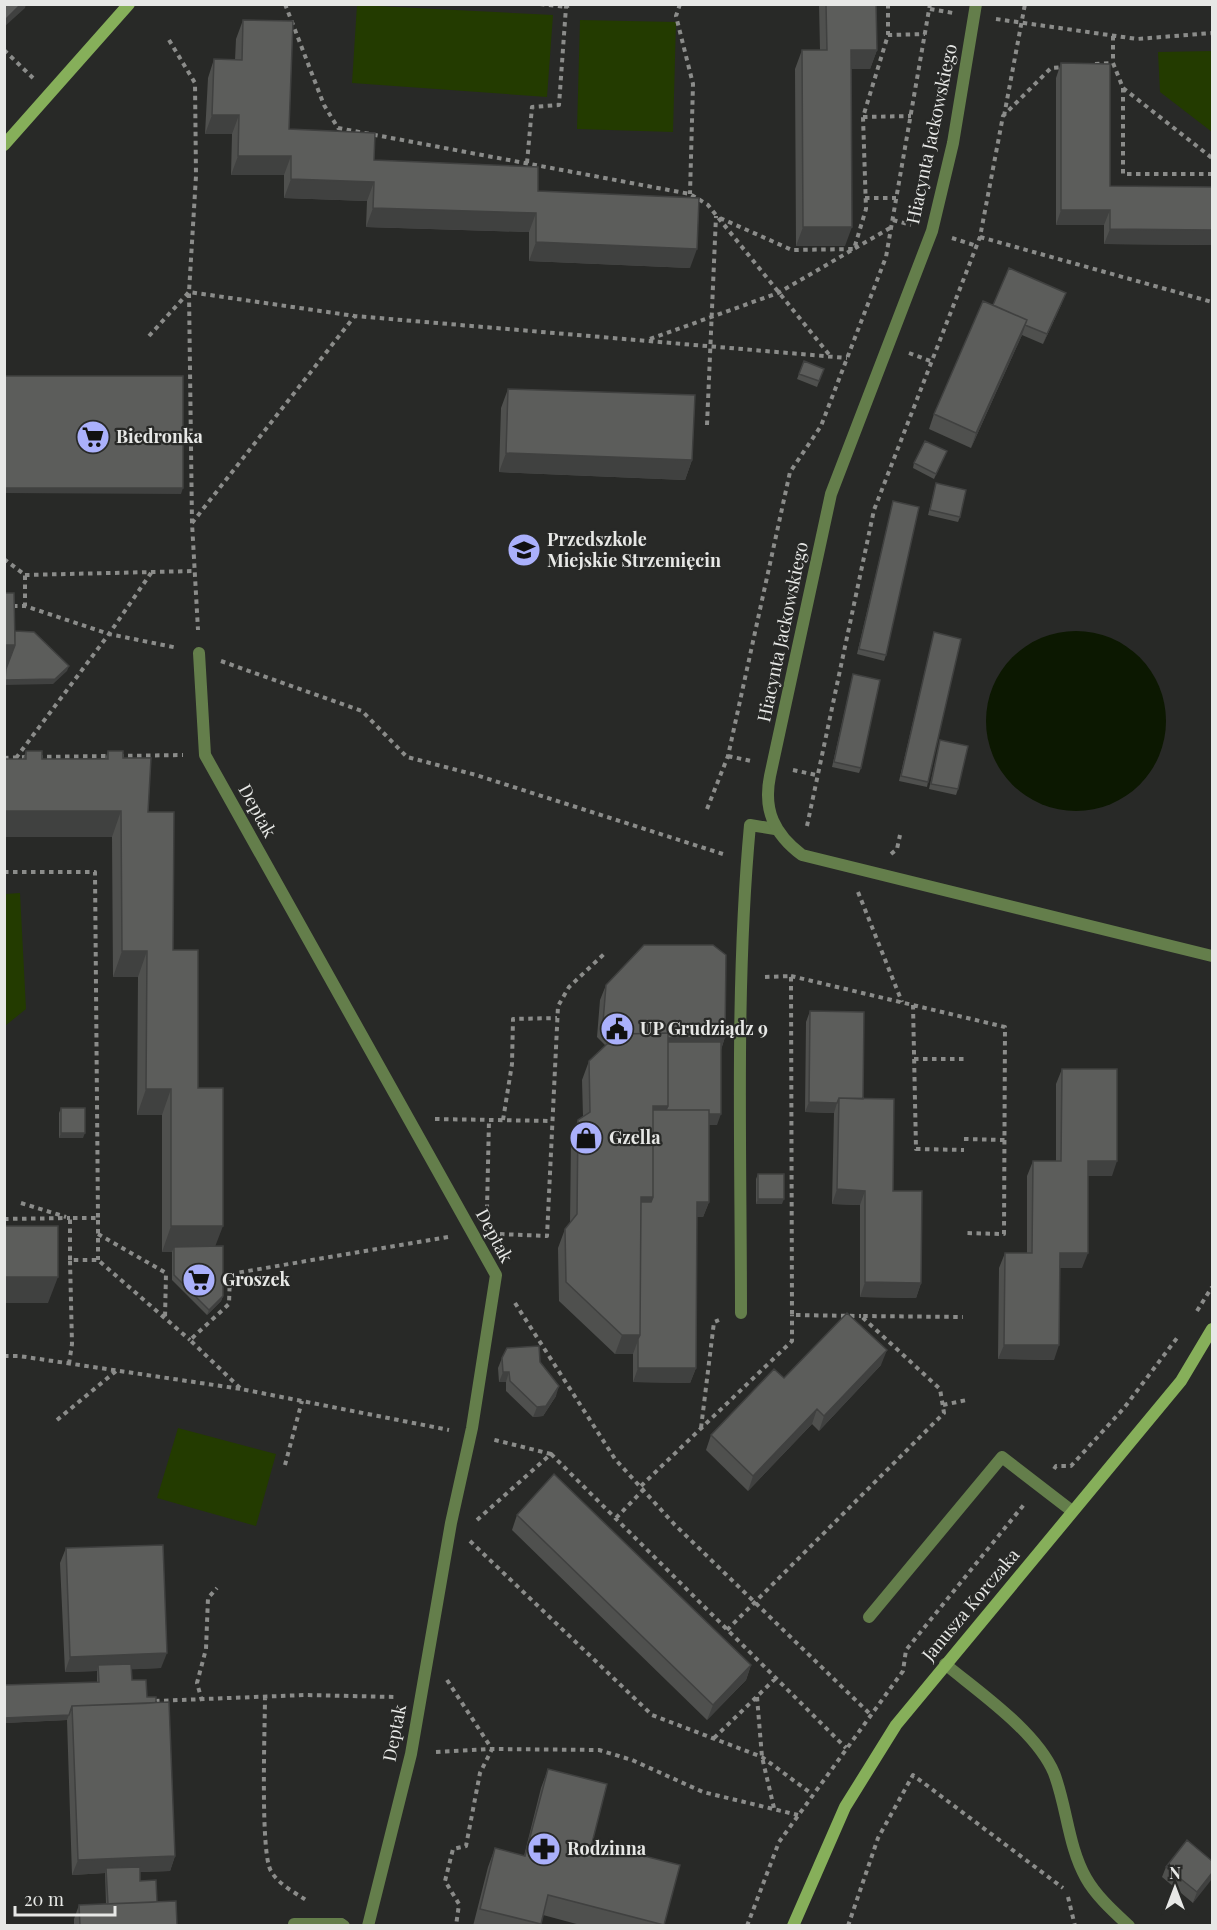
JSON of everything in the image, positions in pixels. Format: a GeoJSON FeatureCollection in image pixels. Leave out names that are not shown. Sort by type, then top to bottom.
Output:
{"type":"FeatureCollection","features":[{"type":"Feature","properties":{"kind":"street"},"geometry":{"type":"LineString","coordinates":[[4,145],[129,4]]}},
{"type":"Feature","properties":{"kind":"street","name":"Hiacynta Jackowskiego"},"geometry":{"type":"LineString","coordinates":[[975,10],[953,143],[932,231],[831,494],[767,792],[768,810],[775,829],[802,855],[1212,956]]}},
{"type":"Feature","properties":{"kind":"street","name":"Deptak"},"geometry":{"type":"LineString","coordinates":[[199,653],[205,755],[496,1275],[471,1434],[451,1522],[411,1754],[368,1926]]}},
{"type":"Feature","properties":{"kind":"street"},"geometry":{"type":"LineString","coordinates":[[741,1313],[742,978],[747,861],[750,825],[775,829]]}},
{"type":"Feature","properties":{"kind":"street","name":"Janusza Korczaka"},"geometry":{"type":"LineString","coordinates":[[793,1926],[845,1807],[896,1725],[1181,1381],[1212,1329]]}},
{"type":"Feature","properties":{"kind":"street"},"geometry":{"type":"LineString","coordinates":[[869,1617],[1002,1457],[1072,1511]]}},
{"type":"Feature","properties":{"kind":"street"},"geometry":{"type":"LineString","coordinates":[[945,1664],[1021,1729],[1040,1750],[1054,1773],[1086,1878],[1113,1911],[1129,1926]]}},
{"type":"Feature","properties":{"kind":"street"},"geometry":{"type":"LineString","coordinates":[[294,1924],[343,1925]]}},
{"type":"Feature","properties":{"kind":"path"},"geometry":{"type":"LineString","coordinates":[[285,4],[324,105],[338,128],[690,194],[708,205],[832,358]]}},
{"type":"Feature","properties":{"kind":"path"},"geometry":{"type":"LineString","coordinates":[[527,163],[532,107],[559,105],[568,6],[540,4]]}},
{"type":"Feature","properties":{"kind":"path"},"geometry":{"type":"LineString","coordinates":[[680,4],[676,16],[693,84],[690,194]]}},
{"type":"Feature","properties":{"kind":"path"},"geometry":{"type":"LineString","coordinates":[[854,249],[866,209],[863,117],[888,34],[888,4]]}},
{"type":"Feature","properties":{"kind":"path"},"geometry":{"type":"LineString","coordinates":[[810,831],[806,825],[874,510],[980,237],[1025,4]]}},
{"type":"Feature","properties":{"kind":"path"},"geometry":{"type":"LineString","coordinates":[[707,808],[728,756],[790,472],[820,426],[886,257],[930,7],[975,10],[1022,23],[1137,39],[1212,33]]}},
{"type":"Feature","properties":{"kind":"path"},"geometry":{"type":"LineString","coordinates":[[888,34],[925,34]]}},
{"type":"Feature","properties":{"kind":"path"},"geometry":{"type":"LineString","coordinates":[[1113,36],[1113,63],[1123,88],[1123,174],[1212,174]]}},
{"type":"Feature","properties":{"kind":"path"},"geometry":{"type":"LineString","coordinates":[[169,40],[195,83],[196,176],[189,292],[192,523],[199,653]]}},
{"type":"Feature","properties":{"kind":"path"},"geometry":{"type":"LineString","coordinates":[[4,50],[34,77],[26,86]]}},
{"type":"Feature","properties":{"kind":"path"},"geometry":{"type":"LineString","coordinates":[[1092,64],[1113,63]]}},
{"type":"Feature","properties":{"kind":"path"},"geometry":{"type":"LineString","coordinates":[[1004,116],[1051,68],[1072,66]]}},
{"type":"Feature","properties":{"kind":"path"},"geometry":{"type":"LineString","coordinates":[[1123,88],[1212,158]]}},
{"type":"Feature","properties":{"kind":"path"},"geometry":{"type":"LineString","coordinates":[[863,117],[911,116]]}},
{"type":"Feature","properties":{"kind":"path"},"geometry":{"type":"LineString","coordinates":[[865,198],[896,198]]}},
{"type":"Feature","properties":{"kind":"path"},"geometry":{"type":"LineString","coordinates":[[717,216],[792,250],[854,249]]}},
{"type":"Feature","properties":{"kind":"path"},"geometry":{"type":"LineString","coordinates":[[706,425],[717,216]]}},
{"type":"Feature","properties":{"kind":"path"},"geometry":{"type":"LineString","coordinates":[[648,339],[778,294],[891,228]]}},
{"type":"Feature","properties":{"kind":"path"},"geometry":{"type":"LineString","coordinates":[[980,237],[1212,302]]}},
{"type":"Feature","properties":{"kind":"path"},"geometry":{"type":"LineString","coordinates":[[189,292],[355,316],[648,339],[847,358]]}},
{"type":"Feature","properties":{"kind":"path"},"geometry":{"type":"LineString","coordinates":[[149,336],[189,292]]}},
{"type":"Feature","properties":{"kind":"path"},"geometry":{"type":"LineString","coordinates":[[192,523],[355,316]]}},
{"type":"Feature","properties":{"kind":"path"},"geometry":{"type":"LineString","coordinates":[[4,559],[25,575],[195,572]]}},
{"type":"Feature","properties":{"kind":"path"},"geometry":{"type":"LineString","coordinates":[[16,758],[109,634],[151,573]]}},
{"type":"Feature","properties":{"kind":"path"},"geometry":{"type":"LineString","coordinates":[[25,575],[25,606]]}},
{"type":"Feature","properties":{"kind":"path"},"geometry":{"type":"LineString","coordinates":[[4,606],[25,606],[109,634],[199,653],[362,711],[406,757],[476,776],[747,861]]}},
{"type":"Feature","properties":{"kind":"path"},"geometry":{"type":"LineString","coordinates":[[4,758],[205,755]]}},
{"type":"Feature","properties":{"kind":"path"},"geometry":{"type":"LineString","coordinates":[[6,871],[95,872],[98,1260]]}},
{"type":"Feature","properties":{"kind":"path"},"geometry":{"type":"LineString","coordinates":[[849,889],[869,894]]}},
{"type":"Feature","properties":{"kind":"path"},"geometry":{"type":"LineString","coordinates":[[858,891],[902,1002]]}},
{"type":"Feature","properties":{"kind":"path"},"geometry":{"type":"LineString","coordinates":[[516,1234],[547,1236],[558,1006],[569,987],[604,954]]}},
{"type":"Feature","properties":{"kind":"path"},"geometry":{"type":"LineString","coordinates":[[616,1518],[642,1487],[700,1428],[792,1341],[791,976]]}},
{"type":"Feature","properties":{"kind":"path"},"geometry":{"type":"LineString","coordinates":[[742,978],[791,976],[1005,1027],[1004,1234],[963,1233]]}},
{"type":"Feature","properties":{"kind":"path"},"geometry":{"type":"LineString","coordinates":[[913,1005],[915,1149],[964,1150]]}},
{"type":"Feature","properties":{"kind":"path"},"geometry":{"type":"LineString","coordinates":[[503,1120],[512,1064],[513,1019],[557,1018]]}},
{"type":"Feature","properties":{"kind":"path"},"geometry":{"type":"LineString","coordinates":[[914,1059],[965,1059]]}},
{"type":"Feature","properties":{"kind":"path"},"geometry":{"type":"LineString","coordinates":[[412,1125],[432,1118],[552,1121]]}},
{"type":"Feature","properties":{"kind":"path"},"geometry":{"type":"LineString","coordinates":[[488,1211],[489,1120]]}},
{"type":"Feature","properties":{"kind":"path"},"geometry":{"type":"LineString","coordinates":[[964,1139],[1005,1140]]}},
{"type":"Feature","properties":{"kind":"path"},"geometry":{"type":"LineString","coordinates":[[21,1203],[70,1218]]}},
{"type":"Feature","properties":{"kind":"path"},"geometry":{"type":"LineString","coordinates":[[69,1364],[72,1344],[70,1218]]}},
{"type":"Feature","properties":{"kind":"path"},"geometry":{"type":"LineString","coordinates":[[4,1219],[98,1218]]}},
{"type":"Feature","properties":{"kind":"path"},"geometry":{"type":"LineString","coordinates":[[190,1340],[229,1304],[230,1274],[473,1233]]}},
{"type":"Feature","properties":{"kind":"path"},"geometry":{"type":"LineString","coordinates":[[98,1234],[166,1273],[165,1318]]}},
{"type":"Feature","properties":{"kind":"path"},"geometry":{"type":"LineString","coordinates":[[70,1260],[98,1260],[190,1340],[241,1389]]}},
{"type":"Feature","properties":{"kind":"path"},"geometry":{"type":"LineString","coordinates":[[496,1275],[615,1459],[674,1524],[870,1714]]}},
{"type":"Feature","properties":{"kind":"path"},"geometry":{"type":"LineString","coordinates":[[1192,1318],[1212,1287]]}},
{"type":"Feature","properties":{"kind":"path"},"geometry":{"type":"LineString","coordinates":[[700,1428],[714,1322],[741,1313]]}},
{"type":"Feature","properties":{"kind":"path"},"geometry":{"type":"LineString","coordinates":[[792,1315],[963,1317]]}},
{"type":"Feature","properties":{"kind":"path"},"geometry":{"type":"LineString","coordinates":[[727,1630],[944,1413],[940,1389],[861,1316]]}},
{"type":"Feature","properties":{"kind":"path"},"geometry":{"type":"LineString","coordinates":[[747,1926],[779,1842],[903,1671],[906,1650],[1056,1466],[1071,1466],[1124,1408],[1178,1336]]}},
{"type":"Feature","properties":{"kind":"path"},"geometry":{"type":"LineString","coordinates":[[4,1356],[241,1389],[471,1434],[551,1454],[846,1748]]}},
{"type":"Feature","properties":{"kind":"path"},"geometry":{"type":"LineString","coordinates":[[57,1420],[117,1371]]}},
{"type":"Feature","properties":{"kind":"path"},"geometry":{"type":"LineString","coordinates":[[943,1405],[967,1400]]}},
{"type":"Feature","properties":{"kind":"path"},"geometry":{"type":"LineString","coordinates":[[285,1465],[302,1401]]}},
{"type":"Feature","properties":{"kind":"path"},"geometry":{"type":"LineString","coordinates":[[462,1533],[551,1454]]}},
{"type":"Feature","properties":{"kind":"path"},"geometry":{"type":"LineString","coordinates":[[451,1522],[652,1715],[762,1757],[812,1794]]}},
{"type":"Feature","properties":{"kind":"path"},"geometry":{"type":"LineString","coordinates":[[201,1701],[198,1683],[206,1649],[208,1598],[217,1588]]}},
{"type":"Feature","properties":{"kind":"path"},"geometry":{"type":"LineString","coordinates":[[428,1651],[492,1749]]}},
{"type":"Feature","properties":{"kind":"path"},"geometry":{"type":"LineString","coordinates":[[714,1738],[776,1678]]}},
{"type":"Feature","properties":{"kind":"path"},"geometry":{"type":"LineString","coordinates":[[265,1696],[266,1840],[269,1869],[277,1880],[343,1925]]}},
{"type":"Feature","properties":{"kind":"path"},"geometry":{"type":"LineString","coordinates":[[155,1701],[201,1701],[265,1696],[421,1697]]}},
{"type":"Feature","properties":{"kind":"path"},"geometry":{"type":"LineString","coordinates":[[757,1697],[762,1757],[774,1808]]}},
{"type":"Feature","properties":{"kind":"path"},"geometry":{"type":"LineString","coordinates":[[456,1926],[459,1904],[445,1881],[453,1849],[466,1846],[480,1773],[492,1749]]}},
{"type":"Feature","properties":{"kind":"path"},"geometry":{"type":"LineString","coordinates":[[411,1754],[492,1749],[599,1750],[632,1760],[704,1792],[798,1815]]}},
{"type":"Feature","properties":{"kind":"path"},"geometry":{"type":"LineString","coordinates":[[848,1926],[878,1838],[913,1775],[1067,1891],[1075,1926]]}},
{"type":"Feature","properties":{"kind":"green space"},"geometry":{"type":"Polygon","coordinates":[[[357,5],[553,15],[547,97],[352,83],[357,5]]]}},
{"type":"Feature","properties":{"kind":"green space"},"geometry":{"type":"Polygon","coordinates":[[[580,20],[676,22],[673,132],[577,129],[580,20]]]}},
{"type":"Feature","properties":{"kind":"green space"},"geometry":{"type":"Polygon","coordinates":[[[1212,51],[1212,132],[1160,92],[1158,52],[1212,51]]]}},
{"type":"Feature","properties":{"kind":"green space"},"geometry":{"type":"Polygon","coordinates":[[[20,893],[26,1009],[5,1026],[5,894],[20,893]]]}},
{"type":"Feature","properties":{"kind":"green space"},"geometry":{"type":"Polygon","coordinates":[[[178,1428],[276,1454],[256,1526],[157,1498],[178,1428]]]}},
{"type":"Feature","properties":{"kind":"shaded area"},"geometry":{"type":"Polygon","coordinates":[[[1076,631],[1094,632],[1111,638],[1140,657],[1159,686],[1165,703],[1165,739],[1159,756],[1140,785],[1111,804],[1094,810],[1076,811],[1058,810],[1041,804],[1012,785],[993,756],[987,739],[986,721],[987,703],[993,686],[1012,657],[1041,638],[1058,632],[1076,631]]]}},
{"type":"Feature","properties":{"kind":"building"},"geometry":{"type":"Polygon","coordinates":[[[4,4],[21,4],[4,21],[4,4]]]}},
{"type":"Feature","properties":{"kind":"building"},"geometry":{"type":"Polygon","coordinates":[[[826,4],[876,4],[877,50],[851,50],[852,227],[803,227],[802,50],[827,50],[826,4]]]}},
{"type":"Feature","properties":{"kind":"building"},"geometry":{"type":"Polygon","coordinates":[[[243,20],[293,21],[289,129],[375,133],[374,160],[538,167],[538,191],[699,198],[697,249],[536,242],[536,213],[373,208],[374,182],[291,179],[291,156],[238,156],[239,115],[212,115],[214,59],[242,60],[243,20]]]}},
{"type":"Feature","properties":{"kind":"building"},"geometry":{"type":"Polygon","coordinates":[[[1061,63],[1110,64],[1110,186],[1212,187],[1212,230],[1110,229],[1110,210],[1061,210],[1061,63]]]}},
{"type":"Feature","properties":{"kind":"building"},"geometry":{"type":"Polygon","coordinates":[[[1009,268],[1066,293],[1047,334],[1025,325],[1027,320],[993,305],[1009,268]]]}},
{"type":"Feature","properties":{"kind":"building"},"geometry":{"type":"Polygon","coordinates":[[[983,301],[1027,320],[976,433],[934,414],[983,301]]]}},
{"type":"Feature","properties":{"kind":"building"},"geometry":{"type":"Polygon","coordinates":[[[804,361],[824,369],[819,381],[799,374],[804,361]]]}},
{"type":"Feature","properties":{"kind":"building","name":"Biedronka"},"geometry":{"type":"Polygon","coordinates":[[[4,376],[183,376],[183,488],[4,488],[4,376]]]}},
{"type":"Feature","properties":{"kind":"building"},"geometry":{"type":"Polygon","coordinates":[[[508,389],[695,395],[692,460],[506,453],[508,389]]]}},
{"type":"Feature","properties":{"kind":"building"},"geometry":{"type":"Polygon","coordinates":[[[925,441],[947,451],[936,474],[914,463],[925,441]]]}},
{"type":"Feature","properties":{"kind":"building"},"geometry":{"type":"Polygon","coordinates":[[[936,483],[966,490],[960,517],[930,510],[936,483]]]}},
{"type":"Feature","properties":{"kind":"building"},"geometry":{"type":"Polygon","coordinates":[[[893,501],[919,507],[886,655],[859,649],[893,501]]]}},
{"type":"Feature","properties":{"kind":"building"},"geometry":{"type":"Polygon","coordinates":[[[4,593],[14,593],[15,645],[4,645],[4,593]]]}},
{"type":"Feature","properties":{"kind":"building"},"geometry":{"type":"Polygon","coordinates":[[[15,631],[34,632],[69,666],[55,679],[5,680],[6,669],[15,645],[15,631]]]}},
{"type":"Feature","properties":{"kind":"building"},"geometry":{"type":"Polygon","coordinates":[[[934,632],[961,639],[928,782],[901,776],[934,632]]]}},
{"type":"Feature","properties":{"kind":"building"},"geometry":{"type":"Polygon","coordinates":[[[853,674],[880,680],[861,768],[834,762],[853,674]]]}},
{"type":"Feature","properties":{"kind":"building"},"geometry":{"type":"Polygon","coordinates":[[[940,740],[968,746],[958,789],[931,784],[940,740]]]}},
{"type":"Feature","properties":{"kind":"building"},"geometry":{"type":"Polygon","coordinates":[[[26,751],[42,751],[42,759],[108,759],[108,751],[123,751],[123,758],[151,758],[148,812],[174,812],[173,950],[198,950],[198,1088],[223,1088],[223,1226],[171,1226],[171,1089],[146,1089],[147,951],[122,951],[121,811],[4,811],[4,759],[26,759],[26,751]]]}},
{"type":"Feature","properties":{"kind":"building"},"geometry":{"type":"Polygon","coordinates":[[[644,945],[713,945],[726,955],[725,1037],[668,1038],[668,1033],[621,1034],[618,1039],[603,1022],[606,985],[644,945]]]}},
{"type":"Feature","properties":{"kind":"building"},"geometry":{"type":"Polygon","coordinates":[[[810,1011],[864,1012],[863,1099],[839,1098],[837,1103],[809,1102],[810,1011]]]}},
{"type":"Feature","properties":{"kind":"building"},"geometry":{"type":"Polygon","coordinates":[[[668,1033],[668,1106],[653,1106],[653,1197],[641,1197],[640,1335],[622,1335],[566,1282],[565,1229],[577,1214],[578,1120],[590,1112],[589,1061],[607,1044],[621,1044],[621,1034],[668,1033]]]}},
{"type":"Feature","properties":{"kind":"building"},"geometry":{"type":"Polygon","coordinates":[[[668,1042],[721,1042],[721,1114],[709,1114],[709,1110],[666,1110],[668,1106],[668,1042]]]}},
{"type":"Feature","properties":{"kind":"building"},"geometry":{"type":"Polygon","coordinates":[[[1062,1069],[1117,1069],[1117,1161],[1088,1161],[1088,1253],[1060,1253],[1059,1345],[1004,1345],[1005,1253],[1032,1253],[1033,1161],[1061,1161],[1062,1069]]]}},
{"type":"Feature","properties":{"kind":"building"},"geometry":{"type":"Polygon","coordinates":[[[839,1098],[894,1099],[893,1191],[922,1191],[921,1283],[865,1282],[865,1191],[837,1189],[839,1098]]]}},
{"type":"Feature","properties":{"kind":"building"},"geometry":{"type":"Polygon","coordinates":[[[61,1108],[85,1108],[85,1133],[61,1133],[61,1108]]]}},
{"type":"Feature","properties":{"kind":"building"},"geometry":{"type":"Polygon","coordinates":[[[653,1110],[709,1110],[709,1202],[697,1202],[696,1368],[638,1368],[641,1202],[651,1202],[653,1197],[653,1110]]]}},
{"type":"Feature","properties":{"kind":"building"},"geometry":{"type":"Polygon","coordinates":[[[758,1174],[784,1174],[784,1199],[758,1199],[758,1174]]]}},
{"type":"Feature","properties":{"kind":"building"},"geometry":{"type":"Polygon","coordinates":[[[4,1226],[58,1226],[58,1277],[4,1277],[4,1226]]]}},
{"type":"Feature","properties":{"kind":"building"},"geometry":{"type":"Polygon","coordinates":[[[223,1246],[223,1296],[209,1310],[174,1275],[174,1247],[223,1246]]]}},
{"type":"Feature","properties":{"kind":"building"},"geometry":{"type":"Polygon","coordinates":[[[847,1313],[887,1350],[824,1416],[817,1409],[753,1476],[711,1435],[774,1369],[784,1378],[847,1313]]]}},
{"type":"Feature","properties":{"kind":"building"},"geometry":{"type":"Polygon","coordinates":[[[539,1346],[540,1362],[559,1386],[546,1406],[537,1407],[510,1381],[509,1372],[503,1372],[502,1358],[507,1348],[539,1346]]]}},
{"type":"Feature","properties":{"kind":"building"},"geometry":{"type":"Polygon","coordinates":[[[554,1474],[751,1665],[713,1705],[517,1515],[554,1474]]]}},
{"type":"Feature","properties":{"kind":"building"},"geometry":{"type":"Polygon","coordinates":[[[163,1545],[167,1653],[70,1657],[66,1548],[163,1545]]]}},
{"type":"Feature","properties":{"kind":"building"},"geometry":{"type":"Polygon","coordinates":[[[131,1664],[132,1680],[146,1680],[147,1697],[156,1697],[156,1703],[72,1706],[69,1715],[4,1718],[4,1685],[99,1682],[98,1665],[131,1664]]]}},
{"type":"Feature","properties":{"kind":"building"},"geometry":{"type":"Polygon","coordinates":[[[169,1702],[175,1856],[78,1860],[72,1706],[169,1702]]]}},
{"type":"Feature","properties":{"kind":"building"},"geometry":{"type":"Polygon","coordinates":[[[548,1769],[607,1784],[592,1843],[680,1865],[664,1925],[548,1895],[541,1924],[480,1909],[495,1848],[525,1856],[548,1769]]]}},
{"type":"Feature","properties":{"kind":"building"},"geometry":{"type":"Polygon","coordinates":[[[1187,1840],[1212,1861],[1212,1873],[1197,1892],[1166,1867],[1187,1840]]]}},
{"type":"Feature","properties":{"kind":"building"},"geometry":{"type":"Polygon","coordinates":[[[140,1867],[140,1881],[156,1880],[157,1902],[108,1904],[106,1868],[140,1867]]]}},
{"type":"Feature","properties":{"kind":"building"},"geometry":{"type":"Polygon","coordinates":[[[176,1901],[177,1926],[80,1926],[79,1905],[176,1901]]]}},
{"type":"Feature","properties":{"kind":"place","name":"Biedronka"},"geometry":{"type":"Point","coordinates":[93,437]}},
{"type":"Feature","properties":{"kind":"place","name":"Przedszkole Miejskie Strzemięcin"},"geometry":{"type":"Point","coordinates":[524,550]}},
{"type":"Feature","properties":{"kind":"place","name":"UP Grudziądz 9"},"geometry":{"type":"Point","coordinates":[617,1029]}},
{"type":"Feature","properties":{"kind":"place","name":"Gzella"},"geometry":{"type":"Point","coordinates":[586,1138]}},
{"type":"Feature","properties":{"kind":"place","name":"Groszek"},"geometry":{"type":"Point","coordinates":[199,1280]}},
{"type":"Feature","properties":{"kind":"place","name":"Rodzinna"},"geometry":{"type":"Point","coordinates":[544,1849]}}]}
